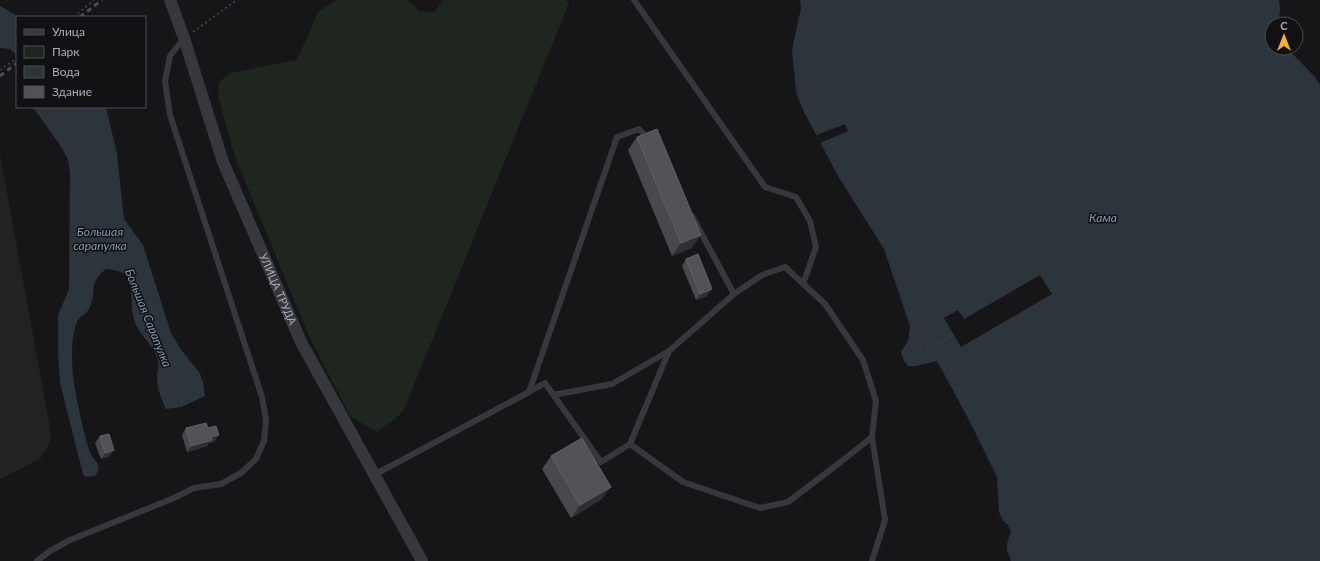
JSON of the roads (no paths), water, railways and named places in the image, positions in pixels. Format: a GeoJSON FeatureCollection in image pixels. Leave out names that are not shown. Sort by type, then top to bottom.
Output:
{"type":"FeatureCollection","features":[{"type":"Feature","properties":{"kind":"street","name":"УЛИЦА ТРУДА"},"geometry":{"type":"LineString","coordinates":[[170,0],[184,38],[223,162],[301,342],[422,561]]}},
{"type":"Feature","properties":{"kind":"lane"},"geometry":{"type":"LineString","coordinates":[[634,0],[765,187],[796,197],[810,221],[816,246],[803,284]]}},
{"type":"Feature","properties":{"kind":"lane"},"geometry":{"type":"LineString","coordinates":[[37,561],[50,551],[70,540],[174,498],[194,488],[221,484],[241,473],[256,459],[264,441],[266,420],[262,398],[170,115],[165,81],[170,56],[184,38]]}},
{"type":"Feature","properties":{"kind":"lane"},"geometry":{"type":"LineString","coordinates":[[529,392],[617,137],[640,129],[654,144]]}},
{"type":"Feature","properties":{"kind":"lane"},"geometry":{"type":"LineString","coordinates":[[690,212],[734,294]]}},
{"type":"Feature","properties":{"kind":"lane"},"geometry":{"type":"LineString","coordinates":[[553,395],[612,384],[668,351],[734,294],[762,275],[785,267],[825,304],[863,360],[876,401],[872,437],[885,520],[872,561]]}},
{"type":"Feature","properties":{"kind":"lane"},"geometry":{"type":"LineString","coordinates":[[374,475],[545,383],[601,462],[630,444],[668,351]]}},
{"type":"Feature","properties":{"kind":"lane"},"geometry":{"type":"LineString","coordinates":[[630,444],[683,482],[760,508],[788,502],[872,437]]}},
{"type":"Feature","properties":{"kind":"water","name":"Кама"},"geometry":{"type":"Polygon","coordinates":[[[800,0],[1279,0],[1279,16],[1264,16],[1264,56],[1295,56],[1315,77],[1320,85],[1320,561],[1011,561],[1007,550],[1007,544],[1011,531],[1008,525],[1003,521],[999,511],[997,477],[969,420],[937,361],[916,366],[908,366],[904,361],[901,352],[908,341],[910,326],[884,249],[838,176],[804,112],[796,92],[792,50],[801,8],[800,0]]]}},
{"type":"Feature","properties":{"kind":"water"},"geometry":{"type":"Polygon","coordinates":[[[0,6],[17,16],[16,16],[16,54],[10,49],[0,48],[0,6]]]}},
{"type":"Feature","properties":{"kind":"water","name":"Большая сарапулка"},"geometry":{"type":"Polygon","coordinates":[[[34,108],[106,108],[117,154],[124,219],[143,245],[171,333],[182,351],[199,372],[203,382],[205,396],[181,407],[166,409],[158,385],[158,361],[154,350],[136,325],[133,314],[130,286],[126,276],[117,271],[106,269],[97,278],[89,309],[79,318],[75,326],[72,350],[74,385],[81,420],[89,450],[98,466],[95,476],[85,477],[60,383],[58,315],[69,289],[70,173],[68,160],[62,148],[34,108]]]}},
{"type":"Feature","properties":{"kind":"railway"},"geometry":{"type":"LineString","coordinates":[[81,16],[102,0]]}},
{"type":"Feature","properties":{"kind":"railway"},"geometry":{"type":"LineString","coordinates":[[0,76],[16,64]]}},
{"type":"Feature","properties":{"kind":"water label","name":"Большая Сарапулка"},"geometry":{"type":"Point","coordinates":[148,318]}}]}
